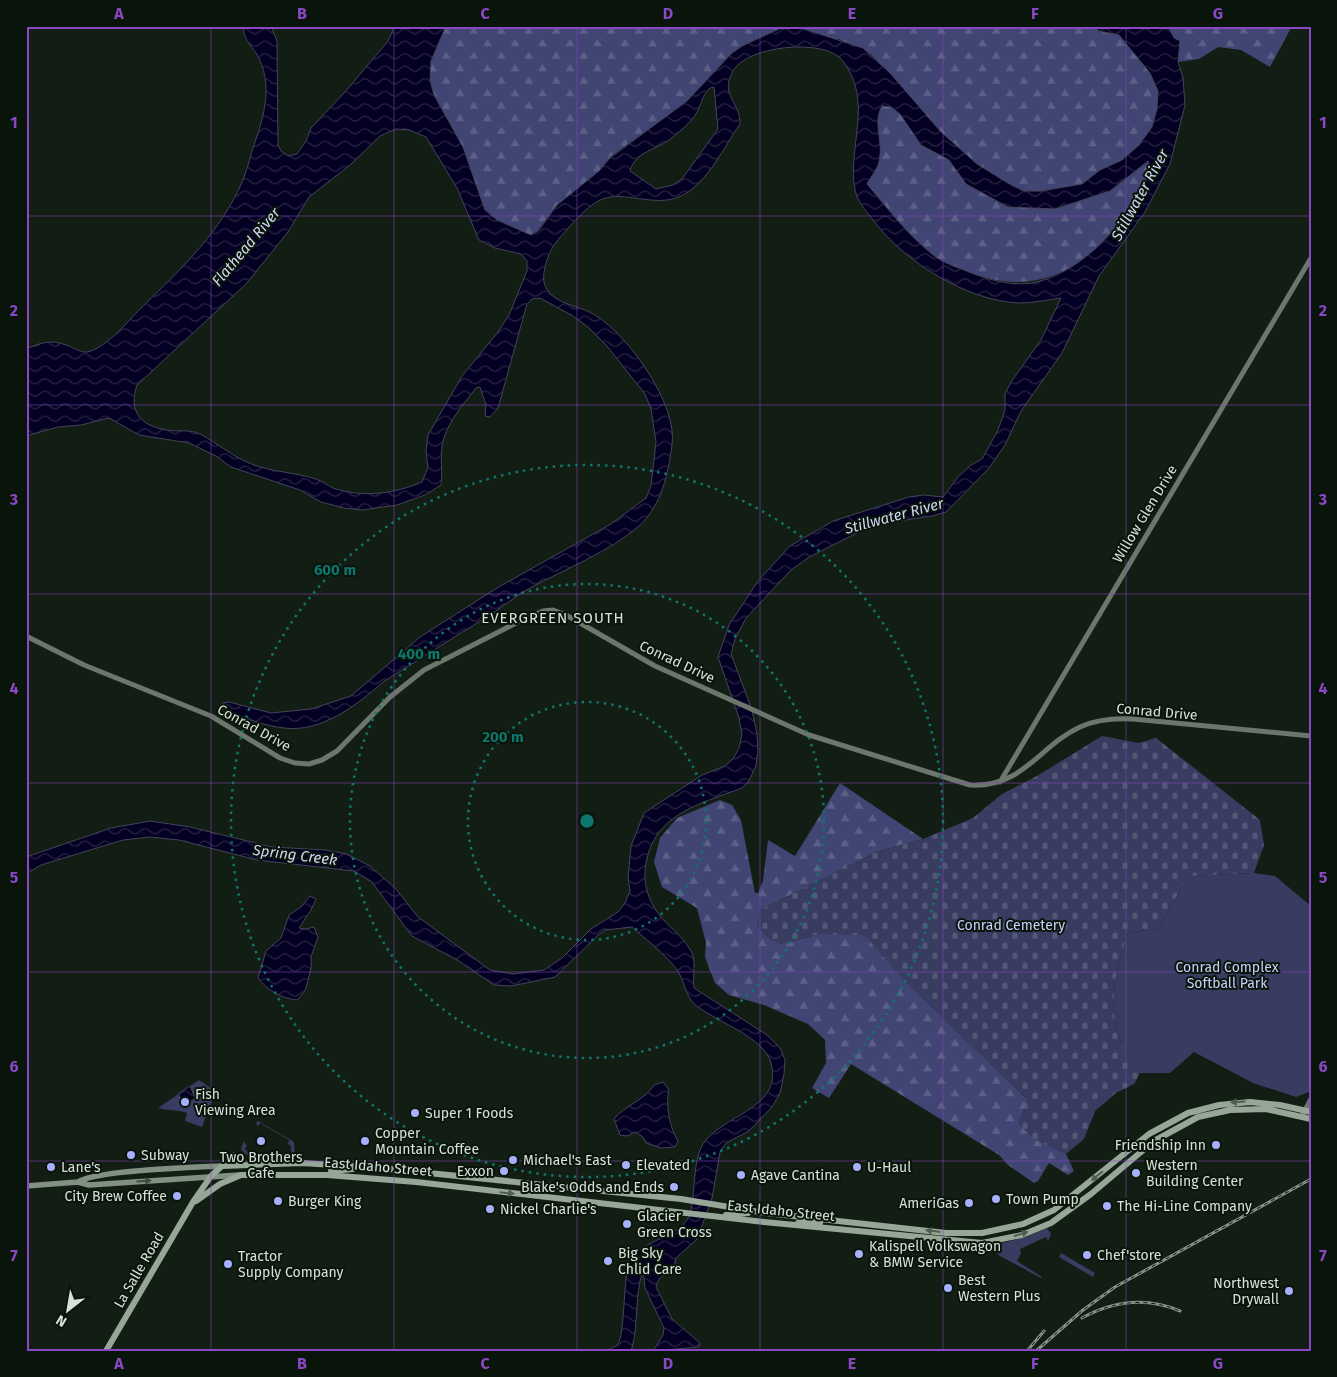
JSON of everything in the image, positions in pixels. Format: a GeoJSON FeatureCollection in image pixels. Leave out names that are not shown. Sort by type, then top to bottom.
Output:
{"type":"FeatureCollection","features":[{"type":"Feature","properties":{"kind":"highway","name":"East Idaho Street"},"geometry":{"type":"LineString","coordinates":[[222,1166],[302,1163],[362,1167],[681,1199],[766,1213],[958,1233],[1002,1230],[1034,1220],[1063,1204],[1142,1139],[1164,1124],[1188,1113],[1239,1102],[1270,1103],[1302,1113],[1311,1119]]}},
{"type":"Feature","properties":{"kind":"highway","name":"East Idaho Street"},"geometry":{"type":"LineString","coordinates":[[246,1175],[327,1175],[408,1182],[966,1243],[992,1242],[1022,1235],[1051,1223],[1091,1194],[1154,1141],[1198,1117],[1230,1110],[1248,1109],[1311,1112]]}},
{"type":"Feature","properties":{"kind":"highway"},"geometry":{"type":"LineString","coordinates":[[233,1155],[232,1160],[240,1166]]}},
{"type":"Feature","properties":{"kind":"highway","name":"La Salle Road"},"geometry":{"type":"LineString","coordinates":[[106,1351],[193,1202],[211,1176],[222,1166]]}},
{"type":"Feature","properties":{"kind":"highway"},"geometry":{"type":"LineString","coordinates":[[299,1170],[341,1172],[362,1167]]}},
{"type":"Feature","properties":{"kind":"highway"},"geometry":{"type":"LineString","coordinates":[[193,1202],[220,1184],[246,1175]]}},
{"type":"Feature","properties":{"kind":"highway"},"geometry":{"type":"LineString","coordinates":[[718,1216],[766,1213]]}},
{"type":"Feature","properties":{"kind":"highway"},"geometry":{"type":"LineString","coordinates":[[792,1225],[804,1222],[847,1224],[856,1222]]}},
{"type":"Feature","properties":{"kind":"main road","name":"Willow Glen Drive"},"geometry":{"type":"LineString","coordinates":[[1000,782],[1311,258]]}},
{"type":"Feature","properties":{"kind":"main road","name":"Conrad Drive"},"geometry":{"type":"LineString","coordinates":[[26,636],[84,665],[211,716],[280,758],[303,764],[322,760],[337,751],[390,697],[424,670],[464,648],[545,610],[562,613],[640,658],[825,741],[951,781],[979,786],[1000,782],[1021,772],[1071,731],[1088,723],[1108,719],[1133,719],[1311,736]]}},
{"type":"Feature","properties":{"kind":"main road"},"geometry":{"type":"LineString","coordinates":[[1302,1113],[1311,1099]]}},
{"type":"Feature","properties":{"kind":"main road"},"geometry":{"type":"LineString","coordinates":[[26,1186],[78,1182],[88,1177],[136,1171],[222,1166]]}},
{"type":"Feature","properties":{"kind":"main road","name":"East Idaho Street"},"geometry":{"type":"LineString","coordinates":[[78,1182],[89,1185],[246,1175]]}},
{"type":"Feature","properties":{"kind":"green space"},"geometry":{"type":"Polygon","coordinates":[[[446,26],[1093,26],[1099,31],[1119,35],[1150,73],[1158,91],[1157,109],[1152,127],[1139,145],[1122,160],[1100,170],[1082,184],[1041,191],[1024,191],[977,164],[941,132],[872,55],[839,39],[732,53],[687,101],[610,157],[599,171],[557,205],[538,230],[531,235],[497,220],[485,210],[463,147],[434,95],[430,80],[431,61],[446,26]]]}},
{"type":"Feature","properties":{"kind":"green space"},"geometry":{"type":"Polygon","coordinates":[[[1168,26],[1292,26],[1270,67],[1241,50],[1218,47],[1199,59],[1178,62],[1180,41],[1174,38],[1168,26]]]}},
{"type":"Feature","properties":{"kind":"green space"},"geometry":{"type":"Polygon","coordinates":[[[882,106],[891,107],[900,114],[921,145],[949,160],[966,184],[1008,207],[1055,209],[1110,191],[1149,161],[1149,173],[1139,193],[1112,231],[1096,248],[1078,262],[1059,273],[1039,280],[1017,282],[994,279],[969,272],[936,257],[906,229],[867,184],[880,147],[877,115],[882,106]]]}},
{"type":"Feature","properties":{"kind":"green space","name":"Conrad Cemetery"},"geometry":{"type":"Polygon","coordinates":[[[1102,736],[1138,743],[1156,738],[1260,820],[1264,845],[1254,873],[1188,876],[1158,929],[1129,932],[1117,971],[1114,1013],[1122,1043],[1140,1073],[1134,1084],[1116,1093],[1095,1111],[1084,1139],[1066,1154],[1032,1138],[1018,1123],[1027,1099],[905,981],[864,935],[820,934],[781,944],[766,937],[757,925],[760,910],[879,851],[923,839],[973,818],[1002,794],[1037,776],[1102,736]]]}},
{"type":"Feature","properties":{"kind":"green space"},"geometry":{"type":"Polygon","coordinates":[[[840,783],[923,839],[879,851],[760,910],[781,944],[820,934],[864,934],[905,981],[1027,1099],[1033,1138],[1066,1154],[1074,1171],[1068,1175],[1049,1163],[1038,1181],[1034,1183],[1008,1165],[999,1155],[851,1064],[829,1098],[812,1088],[826,1063],[825,1040],[808,1024],[764,1005],[729,995],[715,983],[705,957],[706,943],[697,908],[662,887],[654,862],[660,838],[677,818],[720,800],[732,805],[741,820],[755,893],[758,893],[763,881],[768,840],[795,856],[840,783]]]}},
{"type":"Feature","properties":{"kind":"green space","name":"Conrad Complex Softball Park"},"geometry":{"type":"Polygon","coordinates":[[[1254,873],[1275,876],[1311,906],[1311,1091],[1296,1097],[1253,1083],[1194,1052],[1170,1073],[1140,1073],[1122,1043],[1114,1013],[1117,971],[1129,932],[1158,929],[1188,876],[1254,873]]]}},
{"type":"Feature","properties":{"kind":"green space"},"geometry":{"type":"Polygon","coordinates":[[[199,1080],[215,1091],[202,1127],[185,1121],[187,1113],[158,1108],[199,1080]]]}},
{"type":"Feature","properties":{"kind":"green space"},"geometry":{"type":"Polygon","coordinates":[[[258,1121],[294,1142],[295,1156],[292,1160],[256,1159],[244,1153],[241,1148],[244,1141],[247,1147],[244,1148],[250,1155],[255,1154],[255,1158],[276,1157],[276,1154],[278,1157],[291,1155],[291,1146],[288,1144],[289,1140],[260,1123],[258,1126],[256,1123],[258,1121]]]}},
{"type":"Feature","properties":{"kind":"green space"},"geometry":{"type":"Polygon","coordinates":[[[1047,1228],[1051,1234],[1048,1241],[1046,1237],[1020,1249],[1021,1253],[1017,1261],[1041,1278],[1000,1256],[992,1248],[994,1245],[1026,1237],[1047,1228]]]}},
{"type":"Feature","properties":{"kind":"green space"},"geometry":{"type":"Polygon","coordinates":[[[1061,1253],[1095,1273],[1093,1277],[1059,1257],[1061,1253]]]}},
{"type":"Feature","properties":{"kind":"water"},"geometry":{"type":"Polygon","coordinates":[[[243,26],[271,26],[277,41],[278,145],[281,151],[288,156],[297,154],[306,141],[311,128],[346,91],[388,41],[395,26],[446,26],[431,61],[430,80],[434,95],[463,147],[485,210],[497,220],[531,235],[539,230],[557,205],[599,171],[610,158],[687,101],[732,53],[742,46],[783,27],[801,28],[863,48],[891,74],[941,132],[977,164],[1024,191],[1041,191],[1082,184],[1100,170],[1122,160],[1139,145],[1152,127],[1157,109],[1158,91],[1150,73],[1119,35],[1099,31],[1093,26],[1168,26],[1174,38],[1180,41],[1178,62],[1183,78],[1185,105],[1170,164],[1145,212],[1099,276],[1062,353],[1021,411],[1005,445],[989,468],[946,512],[873,525],[809,557],[791,570],[746,618],[735,639],[731,654],[752,710],[757,734],[758,751],[756,765],[749,781],[742,788],[711,799],[682,813],[659,832],[651,846],[645,869],[647,891],[651,902],[662,919],[683,939],[693,955],[694,988],[767,1035],[780,1048],[785,1060],[780,1093],[772,1107],[749,1131],[726,1143],[720,1152],[712,1198],[697,1239],[676,1258],[674,1267],[659,1279],[656,1287],[672,1319],[700,1343],[699,1347],[653,1351],[663,1335],[664,1328],[645,1288],[643,1271],[638,1290],[632,1348],[630,1351],[605,1351],[617,1345],[620,1339],[628,1266],[632,1257],[647,1245],[681,1227],[687,1220],[692,1206],[696,1167],[700,1150],[708,1138],[758,1103],[767,1092],[772,1079],[771,1063],[767,1054],[751,1038],[694,1004],[676,969],[665,956],[632,927],[605,930],[555,977],[511,986],[494,985],[459,961],[412,936],[372,882],[354,871],[257,860],[179,840],[150,837],[123,840],[41,865],[26,874],[26,857],[111,828],[150,821],[190,827],[272,847],[325,850],[347,854],[370,866],[396,889],[418,917],[490,970],[513,974],[544,970],[562,958],[591,929],[618,912],[625,903],[630,891],[628,878],[631,846],[644,813],[702,775],[725,766],[733,759],[739,748],[742,734],[739,718],[718,657],[729,625],[758,581],[790,546],[833,521],[909,497],[924,495],[943,497],[958,477],[971,465],[982,459],[998,430],[1005,410],[1005,394],[1011,382],[1041,340],[1061,298],[1019,303],[1000,301],[980,295],[960,288],[941,278],[905,253],[890,239],[877,225],[856,195],[853,174],[858,124],[857,92],[852,77],[843,61],[834,54],[820,49],[804,47],[786,48],[769,51],[741,62],[733,71],[728,86],[740,124],[699,183],[681,196],[671,199],[649,200],[617,197],[598,201],[580,215],[558,240],[552,248],[545,268],[545,284],[550,294],[595,315],[622,339],[648,373],[667,411],[672,429],[672,445],[666,478],[658,499],[647,518],[614,544],[525,591],[383,682],[362,700],[338,716],[311,726],[284,728],[231,714],[226,712],[222,703],[229,702],[271,713],[311,709],[351,696],[420,637],[497,588],[611,524],[646,498],[651,486],[656,442],[651,409],[645,394],[607,346],[588,327],[573,316],[540,298],[532,299],[527,304],[498,408],[490,417],[485,416],[486,405],[480,387],[476,388],[456,415],[444,438],[441,451],[441,485],[425,495],[397,505],[362,510],[321,502],[300,490],[231,467],[216,456],[189,443],[139,435],[109,418],[81,425],[58,427],[26,436],[26,349],[55,342],[87,352],[94,350],[107,341],[180,270],[218,225],[238,191],[247,170],[266,98],[262,64],[247,41],[243,26]],[[714,87],[705,93],[697,112],[681,131],[664,143],[641,155],[630,171],[656,189],[673,185],[682,179],[718,129],[714,87]],[[882,106],[879,112],[879,161],[867,184],[906,230],[940,260],[984,278],[1000,282],[1024,284],[1048,279],[1063,272],[1091,253],[1104,241],[1125,215],[1148,176],[1148,161],[1110,191],[1055,209],[1008,207],[966,184],[949,160],[921,145],[900,114],[891,107],[882,106]],[[396,129],[380,136],[350,165],[309,197],[288,232],[246,284],[137,385],[134,402],[135,410],[143,421],[158,428],[171,431],[196,432],[249,463],[316,479],[333,488],[344,491],[367,494],[389,492],[422,482],[428,467],[426,452],[428,435],[462,376],[498,332],[509,315],[527,271],[527,261],[521,254],[495,248],[479,240],[457,188],[426,137],[409,130],[396,129]]]}},
{"type":"Feature","properties":{"kind":"water"},"geometry":{"type":"Polygon","coordinates":[[[310,896],[316,899],[299,928],[314,927],[318,937],[311,957],[311,969],[305,991],[297,1000],[275,993],[258,978],[266,951],[281,938],[289,915],[301,907],[310,896]]]}},
{"type":"Feature","properties":{"kind":"water"},"geometry":{"type":"Polygon","coordinates":[[[663,1082],[669,1090],[669,1116],[678,1141],[675,1147],[661,1148],[646,1143],[643,1137],[635,1132],[627,1136],[620,1135],[614,1119],[618,1114],[645,1095],[654,1085],[663,1082]]]}},
{"type":"Feature","properties":{"kind":"water"},"geometry":{"type":"Polygon","coordinates":[[[190,1086],[195,1098],[190,1102],[182,1100],[178,1094],[190,1086]]]}},
{"type":"Feature","properties":{"kind":"railway"},"geometry":{"type":"LineString","coordinates":[[1036,1351],[1083,1310],[1115,1287],[1311,1179]]}},
{"type":"Feature","properties":{"kind":"railway"},"geometry":{"type":"LineString","coordinates":[[1082,1318],[1106,1308],[1130,1303],[1155,1304],[1180,1311]]}},
{"type":"Feature","properties":{"kind":"railway"},"geometry":{"type":"LineString","coordinates":[[1027,1351],[1044,1331]]}},
{"type":"Feature","properties":{"kind":"place","name":"Fish Viewing Area"},"geometry":{"type":"Point","coordinates":[185,1102]}},
{"type":"Feature","properties":{"kind":"place","name":"Super 1 Foods"},"geometry":{"type":"Point","coordinates":[415,1113]}},
{"type":"Feature","properties":{"kind":"place","name":"Two Brothers Cafe"},"geometry":{"type":"Point","coordinates":[261,1141]}},
{"type":"Feature","properties":{"kind":"place","name":"Copper Mountain Coffee"},"geometry":{"type":"Point","coordinates":[365,1141]}},
{"type":"Feature","properties":{"kind":"place","name":"Friendship Inn"},"geometry":{"type":"Point","coordinates":[1216,1145]}},
{"type":"Feature","properties":{"kind":"place","name":"Subway"},"geometry":{"type":"Point","coordinates":[131,1155]}},
{"type":"Feature","properties":{"kind":"place","name":"Michael's East"},"geometry":{"type":"Point","coordinates":[513,1160]}},
{"type":"Feature","properties":{"kind":"place","name":"Elevated"},"geometry":{"type":"Point","coordinates":[626,1165]}},
{"type":"Feature","properties":{"kind":"place","name":"Lane's"},"geometry":{"type":"Point","coordinates":[51,1167]}},
{"type":"Feature","properties":{"kind":"place","name":"U-Haul"},"geometry":{"type":"Point","coordinates":[857,1167]}},
{"type":"Feature","properties":{"kind":"place","name":"Exxon"},"geometry":{"type":"Point","coordinates":[504,1171]}},
{"type":"Feature","properties":{"kind":"place","name":"Western Building Center"},"geometry":{"type":"Point","coordinates":[1136,1173]}},
{"type":"Feature","properties":{"kind":"place","name":"Agave Cantina"},"geometry":{"type":"Point","coordinates":[741,1175]}},
{"type":"Feature","properties":{"kind":"place","name":"Blake's Odds and Ends"},"geometry":{"type":"Point","coordinates":[674,1187]}},
{"type":"Feature","properties":{"kind":"place","name":"City Brew Coffee"},"geometry":{"type":"Point","coordinates":[177,1196]}},
{"type":"Feature","properties":{"kind":"place","name":"Town Pump"},"geometry":{"type":"Point","coordinates":[996,1199]}},
{"type":"Feature","properties":{"kind":"place","name":"Burger King"},"geometry":{"type":"Point","coordinates":[278,1201]}},
{"type":"Feature","properties":{"kind":"place","name":"AmeriGas"},"geometry":{"type":"Point","coordinates":[969,1203]}},
{"type":"Feature","properties":{"kind":"place","name":"The Hi-Line Company"},"geometry":{"type":"Point","coordinates":[1107,1206]}},
{"type":"Feature","properties":{"kind":"place","name":"Nickel Charlie's"},"geometry":{"type":"Point","coordinates":[490,1209]}},
{"type":"Feature","properties":{"kind":"place","name":"Glacier Green Cross"},"geometry":{"type":"Point","coordinates":[627,1224]}},
{"type":"Feature","properties":{"kind":"place","name":"Kalispell Volkswagon & BMW Service"},"geometry":{"type":"Point","coordinates":[859,1254]}},
{"type":"Feature","properties":{"kind":"place","name":"Chef'store"},"geometry":{"type":"Point","coordinates":[1087,1255]}},
{"type":"Feature","properties":{"kind":"place","name":"Big Sky Chlid Care"},"geometry":{"type":"Point","coordinates":[608,1261]}},
{"type":"Feature","properties":{"kind":"place","name":"Tractor Supply Company"},"geometry":{"type":"Point","coordinates":[228,1264]}},
{"type":"Feature","properties":{"kind":"place","name":"Best Western Plus"},"geometry":{"type":"Point","coordinates":[948,1288]}},
{"type":"Feature","properties":{"kind":"place","name":"Northwest Drywall"},"geometry":{"type":"Point","coordinates":[1289,1291]}},
{"type":"Feature","properties":{"kind":"district","name":"EVERGREEN SOUTH"},"geometry":{"type":"Point","coordinates":[553,618]}},
{"type":"Feature","properties":{"kind":"water label","name":"Stillwater River"},"geometry":{"type":"Point","coordinates":[1140,195]}},
{"type":"Feature","properties":{"kind":"water label","name":"Flathead River"},"geometry":{"type":"Point","coordinates":[246,247]}},
{"type":"Feature","properties":{"kind":"water label","name":"Stillwater River"},"geometry":{"type":"Point","coordinates":[894,516]}},
{"type":"Feature","properties":{"kind":"water label","name":"Spring Creek"},"geometry":{"type":"Point","coordinates":[295,855]}}]}
